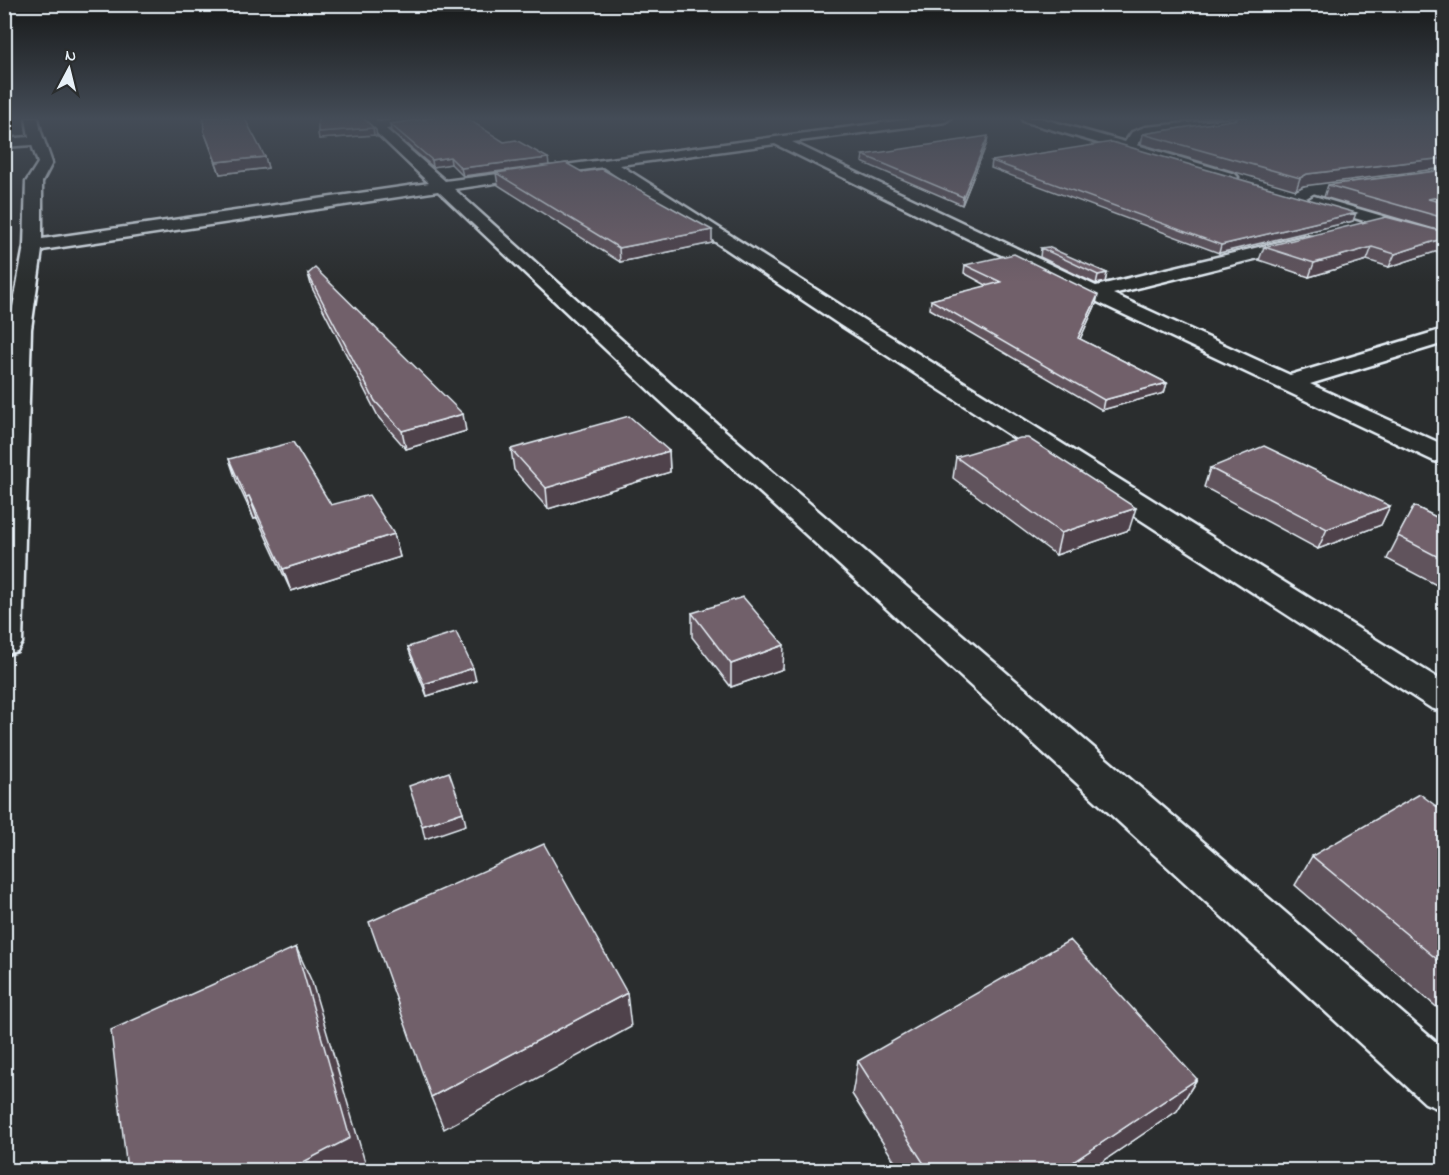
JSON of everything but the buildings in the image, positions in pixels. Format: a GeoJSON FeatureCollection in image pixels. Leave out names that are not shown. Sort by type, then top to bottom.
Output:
{"type":"FeatureCollection","features":[{"type":"Feature","properties":{"kind":"street"},"geometry":{"type":"LineString","coordinates":[[4,643],[12,331],[33,246],[23,218],[34,182],[39,173]]}},
{"type":"Feature","properties":{"kind":"street"},"geometry":{"type":"LineString","coordinates":[[426,173],[664,392],[1444,1084]]}},
{"type":"Feature","properties":{"kind":"street"},"geometry":{"type":"LineString","coordinates":[[33,246],[531,173]]}},
{"type":"Feature","properties":{"kind":"street"},"geometry":{"type":"LineString","coordinates":[[623,173],[868,333],[1444,699]]}},
{"type":"Feature","properties":{"kind":"street"},"geometry":{"type":"LineString","coordinates":[[845,173],[1094,293],[1444,455]]}},
{"type":"Feature","properties":{"kind":"street"},"geometry":{"type":"LineString","coordinates":[[1218,173],[1249,182]]}},
{"type":"Feature","properties":{"kind":"street"},"geometry":{"type":"LineString","coordinates":[[1327,190],[1304,196],[1444,240]]}},
{"type":"Feature","properties":{"kind":"street"},"geometry":{"type":"LineString","coordinates":[[1348,230],[1383,222]]}},
{"type":"Feature","properties":{"kind":"street"},"geometry":{"type":"LineString","coordinates":[[1094,293],[1325,236]]}},
{"type":"Feature","properties":{"kind":"street"},"geometry":{"type":"LineString","coordinates":[[1287,383],[1444,336]]}}]}
